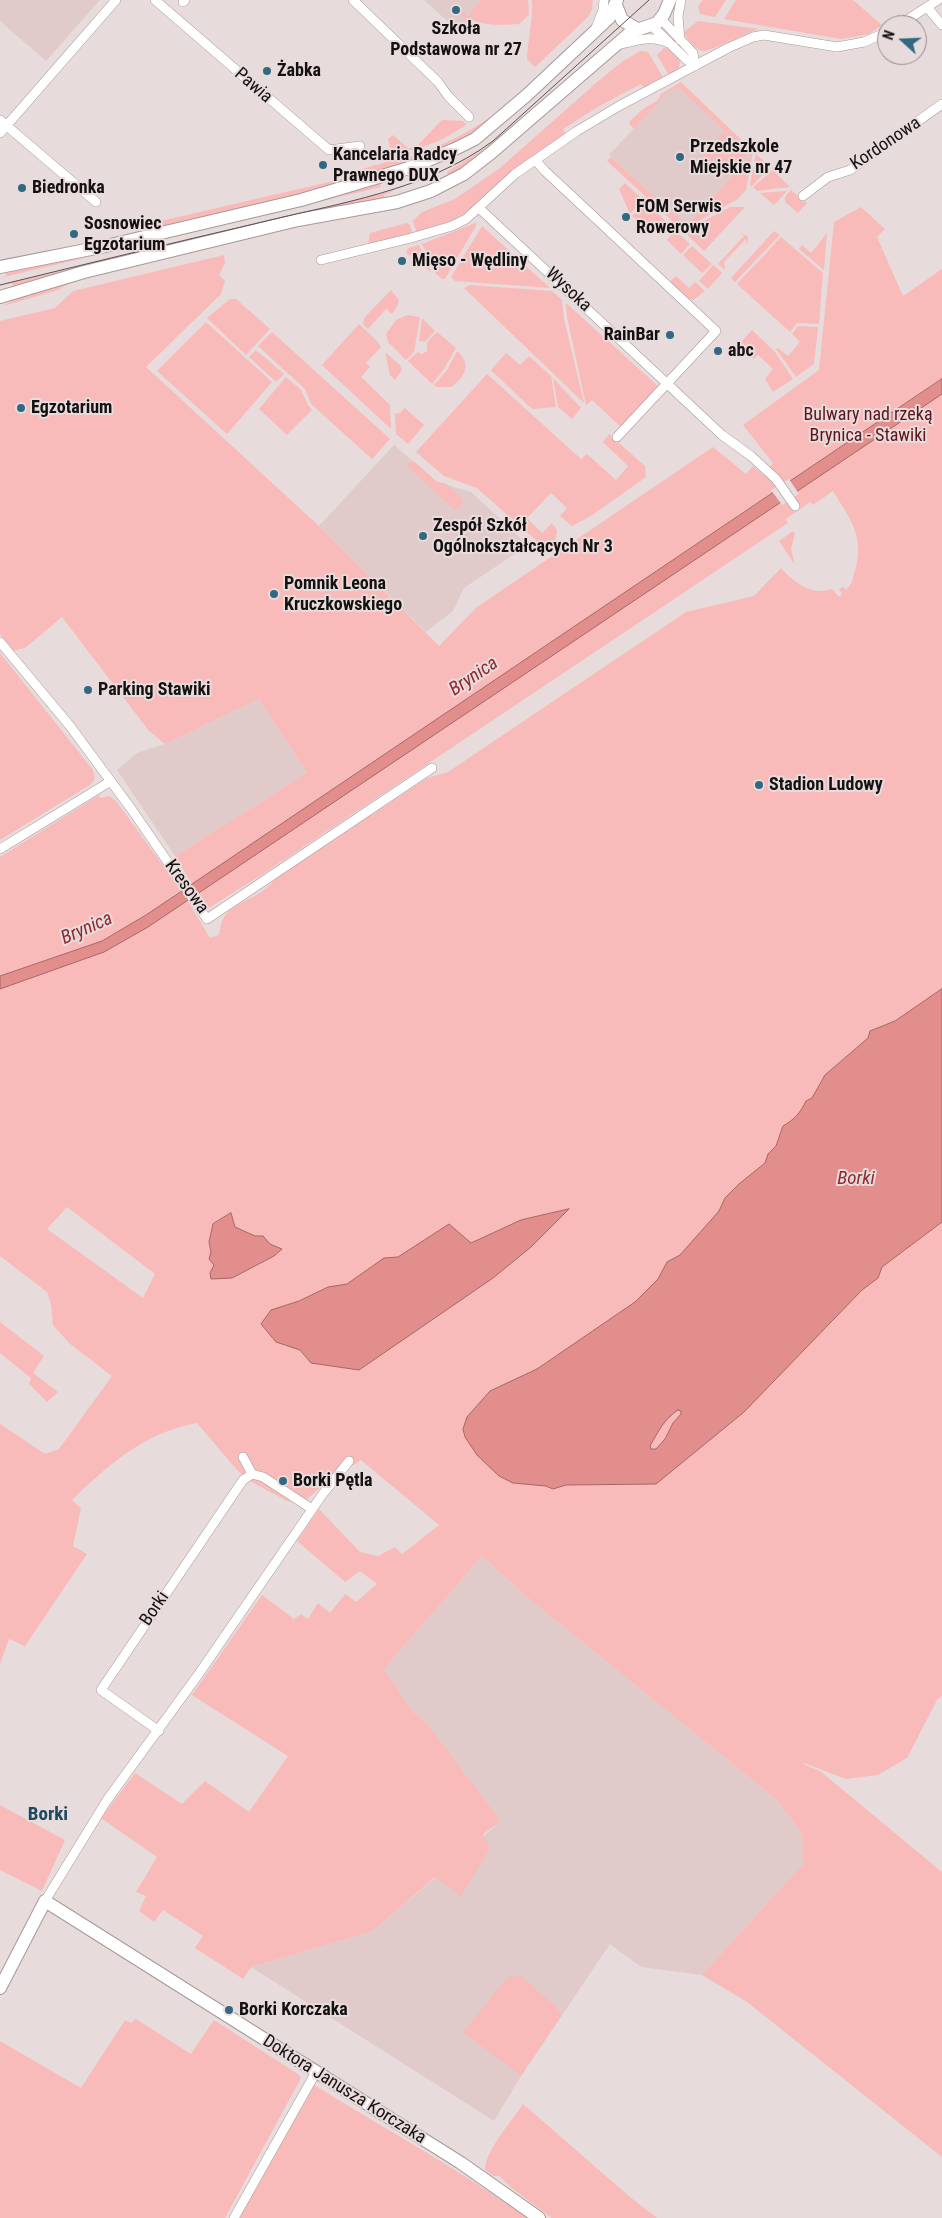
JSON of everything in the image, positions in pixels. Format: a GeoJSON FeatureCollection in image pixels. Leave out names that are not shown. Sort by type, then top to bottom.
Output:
{"type":"FeatureCollection","features":[{"type":"Feature","properties":{"kind":"main road"},"geometry":{"type":"LineString","coordinates":[[612,2],[622,20],[637,29]]}},
{"type":"Feature","properties":{"kind":"main road"},"geometry":{"type":"LineString","coordinates":[[0,267],[106,246],[301,200],[409,168],[436,157],[475,139],[527,95],[612,15],[612,2]]}},
{"type":"Feature","properties":{"kind":"main road"},"geometry":{"type":"LineString","coordinates":[[0,297],[90,270],[298,220],[397,202],[431,191],[464,174],[491,153],[613,46],[662,10]]}},
{"type":"Feature","properties":{"kind":"main road"},"geometry":{"type":"LineString","coordinates":[[0,1988],[46,1901]]}},
{"type":"Feature","properties":{"kind":"main road","name":"Doktora Janusza Korczaka"},"geometry":{"type":"LineString","coordinates":[[46,1901],[467,2167],[539,2218]]}},
{"type":"Feature","properties":{"kind":"street"},"geometry":{"type":"LineString","coordinates":[[96,202],[2,127],[116,0]]}},
{"type":"Feature","properties":{"kind":"street","name":"Pawia"},"geometry":{"type":"LineString","coordinates":[[154,0],[329,150],[360,146]]}},
{"type":"Feature","properties":{"kind":"street"},"geometry":{"type":"LineString","coordinates":[[353,0],[438,82],[448,96],[469,117]]}},
{"type":"Feature","properties":{"kind":"street"},"geometry":{"type":"LineString","coordinates":[[680,40],[678,16],[681,0]]}},
{"type":"Feature","properties":{"kind":"street"},"geometry":{"type":"LineString","coordinates":[[915,15],[938,0]]}},
{"type":"Feature","properties":{"kind":"street"},"geometry":{"type":"LineString","coordinates":[[927,7],[942,25]]}},
{"type":"Feature","properties":{"kind":"street"},"geometry":{"type":"LineString","coordinates":[[662,10],[680,40],[693,53],[695,66]]}},
{"type":"Feature","properties":{"kind":"street"},"geometry":{"type":"LineString","coordinates":[[662,10],[671,44]]}},
{"type":"Feature","properties":{"kind":"street"},"geometry":{"type":"LineString","coordinates":[[321,260],[411,238],[452,226],[466,219],[515,174],[577,131],[740,42],[764,34],[837,46],[864,42],[877,36]]}},
{"type":"Feature","properties":{"kind":"street"},"geometry":{"type":"LineString","coordinates":[[613,46],[640,38],[657,39],[671,44],[695,66]]}},
{"type":"Feature","properties":{"kind":"street","name":"Kordonowa"},"geometry":{"type":"LineString","coordinates":[[803,196],[828,177],[850,170],[942,104]]}},
{"type":"Feature","properties":{"kind":"street"},"geometry":{"type":"LineString","coordinates":[[536,160],[544,171],[716,331],[617,437]]}},
{"type":"Feature","properties":{"kind":"street","name":"Wysoka"},"geometry":{"type":"LineString","coordinates":[[479,208],[722,435],[751,456],[776,479],[794,506]]}},
{"type":"Feature","properties":{"kind":"street","name":"Kresowa"},"geometry":{"type":"LineString","coordinates":[[0,642],[70,726],[207,919],[432,768]]}},
{"type":"Feature","properties":{"kind":"street"},"geometry":{"type":"LineString","coordinates":[[0,849],[111,782]]}},
{"type":"Feature","properties":{"kind":"street"},"geometry":{"type":"LineString","coordinates":[[243,1457],[252,1474],[263,1477],[312,1509]]}},
{"type":"Feature","properties":{"kind":"street"},"geometry":{"type":"LineString","coordinates":[[46,1901],[97,1815],[159,1731],[312,1509],[349,1461]]}},
{"type":"Feature","properties":{"kind":"street","name":"Borki"},"geometry":{"type":"LineString","coordinates":[[159,1731],[101,1690],[243,1480],[252,1474]]}},
{"type":"Feature","properties":{"kind":"street"},"geometry":{"type":"LineString","coordinates":[[234,2218],[316,2072]]}},
{"type":"Feature","properties":{"kind":"shaded area"},"geometry":{"type":"Polygon","coordinates":[[[0,0],[100,0],[46,61],[0,21],[0,0]]]}},
{"type":"Feature","properties":{"kind":"shaded area","name":"Szkoła Podstawowa nr 27"},"geometry":{"type":"Polygon","coordinates":[[[424,0],[485,0],[460,29],[458,27],[456,29],[424,0]]]}},
{"type":"Feature","properties":{"kind":"shaded area","name":"Przedszkole Miejskie nr 47"},"geometry":{"type":"Polygon","coordinates":[[[678,86],[751,156],[687,227],[609,155],[667,93],[678,86]]]}},
{"type":"Feature","properties":{"kind":"shaded area","name":"Zespół Szkół Ogólnokształcących Nr 3"},"geometry":{"type":"Polygon","coordinates":[[[394,445],[437,482],[471,492],[528,545],[464,588],[453,611],[426,632],[319,526],[394,445]]]}},
{"type":"Feature","properties":{"kind":"shaded area"},"geometry":{"type":"Polygon","coordinates":[[[259,699],[307,773],[175,856],[117,770],[137,753],[165,744],[259,699]]]}},
{"type":"Feature","properties":{"kind":"shaded area"},"geometry":{"type":"Polygon","coordinates":[[[482,1556],[528,1598],[777,1800],[802,1833],[803,1864],[702,1975],[641,1967],[610,1944],[521,2076],[494,2121],[251,1967],[373,1931],[500,1822],[493,1810],[425,1721],[413,1712],[384,1669],[482,1556]]]}},
{"type":"Feature","properties":{"kind":"green space"},"geometry":{"type":"Polygon","coordinates":[[[481,0],[528,0],[529,15],[519,24],[493,25],[470,20],[453,12],[457,7],[468,16],[481,0]]]}},
{"type":"Feature","properties":{"kind":"green space"},"geometry":{"type":"Polygon","coordinates":[[[532,0],[593,0],[592,10],[588,17],[535,67],[527,59],[532,0]]]}},
{"type":"Feature","properties":{"kind":"green space"},"geometry":{"type":"Polygon","coordinates":[[[703,0],[726,0],[715,17],[700,14],[698,6],[703,0]]]}},
{"type":"Feature","properties":{"kind":"green space"},"geometry":{"type":"Polygon","coordinates":[[[736,0],[853,0],[877,21],[877,28],[869,34],[841,39],[724,19],[736,0]]]}},
{"type":"Feature","properties":{"kind":"green space"},"geometry":{"type":"Polygon","coordinates":[[[698,21],[759,29],[703,51],[689,41],[684,32],[698,21]]]}},
{"type":"Feature","properties":{"kind":"green space"},"geometry":{"type":"Polygon","coordinates":[[[666,46],[680,57],[679,69],[669,75],[657,55],[666,46]]]}},
{"type":"Feature","properties":{"kind":"green space"},"geometry":{"type":"Polygon","coordinates":[[[641,51],[648,52],[664,79],[644,89],[641,84],[601,105],[563,129],[566,135],[472,210],[451,221],[417,234],[413,221],[422,212],[455,199],[500,168],[596,83],[623,61],[641,51]]]}},
{"type":"Feature","properties":{"kind":"green space"},"geometry":{"type":"Polygon","coordinates":[[[681,82],[753,151],[746,190],[738,199],[682,230],[607,161],[611,157],[687,226],[751,156],[678,87],[667,93],[634,129],[629,124],[643,109],[658,100],[661,94],[681,82]]]}},
{"type":"Feature","properties":{"kind":"green space"},"geometry":{"type":"Polygon","coordinates":[[[522,117],[469,164],[449,177],[447,172],[485,148],[522,117]]]}},
{"type":"Feature","properties":{"kind":"green space"},"geometry":{"type":"Polygon","coordinates":[[[489,118],[491,120],[475,132],[458,141],[440,150],[403,163],[241,210],[188,222],[135,230],[135,227],[346,178],[370,167],[432,149],[462,135],[489,118]]]}},
{"type":"Feature","properties":{"kind":"green space"},"geometry":{"type":"Polygon","coordinates":[[[442,120],[463,121],[466,125],[429,145],[408,150],[390,148],[388,139],[393,135],[408,148],[415,148],[442,120]]]}},
{"type":"Feature","properties":{"kind":"green space"},"geometry":{"type":"Polygon","coordinates":[[[724,132],[747,155],[727,178],[702,155],[724,132]]]}},
{"type":"Feature","properties":{"kind":"green space"},"geometry":{"type":"Polygon","coordinates":[[[756,154],[770,167],[752,186],[750,185],[756,154]]]}},
{"type":"Feature","properties":{"kind":"green space"},"geometry":{"type":"Polygon","coordinates":[[[773,170],[790,187],[757,191],[753,187],[773,170]]]}},
{"type":"Feature","properties":{"kind":"green space"},"geometry":{"type":"Polygon","coordinates":[[[379,180],[381,187],[0,278],[6,276],[5,270],[379,180]]]}},
{"type":"Feature","properties":{"kind":"green space"},"geometry":{"type":"Polygon","coordinates":[[[625,183],[643,200],[630,214],[619,189],[625,183]]]}},
{"type":"Feature","properties":{"kind":"green space"},"geometry":{"type":"Polygon","coordinates":[[[396,190],[384,195],[384,199],[14,288],[12,283],[0,286],[0,285],[396,190]]]}},
{"type":"Feature","properties":{"kind":"green space"},"geometry":{"type":"Polygon","coordinates":[[[791,190],[807,203],[798,213],[785,202],[785,197],[791,190]]]}},
{"type":"Feature","properties":{"kind":"green space"},"geometry":{"type":"Polygon","coordinates":[[[787,191],[774,205],[760,193],[787,191]]]}},
{"type":"Feature","properties":{"kind":"green space"},"geometry":{"type":"Polygon","coordinates":[[[645,202],[671,226],[636,220],[632,216],[645,202]]]}},
{"type":"Feature","properties":{"kind":"green space"},"geometry":{"type":"Polygon","coordinates":[[[730,207],[745,207],[704,251],[684,232],[730,207]]]}},
{"type":"Feature","properties":{"kind":"green space","name":"Bulwary nad rzeką Brynica - Stawiki"},"geometry":{"type":"Polygon","coordinates":[[[861,207],[885,229],[877,237],[903,296],[942,269],[942,1696],[937,1700],[907,1758],[878,1775],[846,1779],[803,1764],[820,1771],[942,1872],[942,2157],[747,2002],[702,1975],[803,1864],[802,1833],[777,1800],[528,1598],[482,1556],[384,1669],[413,1712],[425,1721],[493,1810],[500,1822],[483,1834],[490,1848],[461,1896],[435,1877],[373,1931],[251,1967],[243,1979],[195,1948],[203,1936],[163,1910],[154,1922],[139,1911],[146,1896],[136,1892],[157,1857],[101,1818],[135,1773],[182,1804],[205,1781],[249,1812],[288,1756],[192,1695],[262,1595],[294,1619],[301,1614],[308,1619],[318,1603],[330,1613],[345,1594],[356,1602],[377,1584],[360,1571],[345,1582],[297,1541],[319,1509],[360,1552],[378,1556],[395,1547],[402,1554],[439,1525],[361,1460],[325,1483],[304,1502],[287,1501],[250,1481],[238,1471],[197,1423],[178,1427],[144,1442],[99,1474],[72,1500],[81,1508],[73,1546],[87,1554],[25,1646],[9,1639],[0,1664],[0,1424],[45,1454],[59,1449],[112,1376],[69,1343],[53,1325],[51,1304],[47,1292],[0,1256],[0,989],[104,952],[188,901],[210,938],[219,935],[224,917],[235,906],[262,892],[274,880],[427,778],[448,772],[686,612],[754,596],[781,568],[804,587],[817,591],[832,589],[839,597],[842,594],[839,589],[843,587],[846,590],[852,581],[858,556],[858,545],[854,527],[833,491],[813,505],[810,502],[786,519],[788,523],[263,874],[207,909],[175,856],[307,773],[259,699],[165,744],[149,731],[62,617],[25,648],[13,651],[0,634],[0,321],[55,308],[73,291],[224,255],[225,263],[219,275],[225,281],[221,294],[146,367],[319,526],[439,646],[477,607],[713,447],[746,474],[753,466],[763,475],[773,463],[743,425],[819,370],[834,222],[861,207]],[[67,1207],[47,1229],[143,1298],[155,1274],[67,1207]]]}},
{"type":"Feature","properties":{"kind":"green space"},"geometry":{"type":"Polygon","coordinates":[[[407,223],[410,225],[413,235],[368,246],[370,233],[407,223]]]}},
{"type":"Feature","properties":{"kind":"green space"},"geometry":{"type":"Polygon","coordinates":[[[475,223],[477,224],[445,279],[442,279],[436,274],[422,244],[475,223]]]}},
{"type":"Feature","properties":{"kind":"green space"},"geometry":{"type":"Polygon","coordinates":[[[482,226],[550,288],[455,281],[451,277],[482,226]]]}},
{"type":"Feature","properties":{"kind":"green space"},"geometry":{"type":"Polygon","coordinates":[[[774,231],[780,235],[735,282],[731,278],[774,231]]]}},
{"type":"Feature","properties":{"kind":"green space"},"geometry":{"type":"Polygon","coordinates":[[[677,232],[690,244],[681,254],[667,240],[673,233],[677,232]]]}},
{"type":"Feature","properties":{"kind":"green space"},"geometry":{"type":"Polygon","coordinates":[[[740,232],[748,237],[747,246],[746,239],[724,262],[725,270],[718,264],[744,236],[740,232]]]}},
{"type":"Feature","properties":{"kind":"green space"},"geometry":{"type":"Polygon","coordinates":[[[827,233],[824,270],[799,249],[802,245],[811,253],[827,233]]]}},
{"type":"Feature","properties":{"kind":"green space"},"geometry":{"type":"Polygon","coordinates":[[[781,237],[823,273],[819,324],[797,323],[790,332],[737,284],[781,237]]]}},
{"type":"Feature","properties":{"kind":"green space"},"geometry":{"type":"Polygon","coordinates":[[[419,245],[431,272],[406,253],[408,248],[419,245]]]}},
{"type":"Feature","properties":{"kind":"green space"},"geometry":{"type":"Polygon","coordinates":[[[692,246],[712,264],[702,273],[683,255],[692,246]]]}},
{"type":"Feature","properties":{"kind":"green space"},"geometry":{"type":"Polygon","coordinates":[[[713,265],[722,273],[708,289],[699,281],[713,265]]]}},
{"type":"Feature","properties":{"kind":"green space"},"geometry":{"type":"Polygon","coordinates":[[[676,276],[689,288],[695,282],[705,291],[693,300],[684,297],[669,283],[676,276]]]}},
{"type":"Feature","properties":{"kind":"green space"},"geometry":{"type":"Polygon","coordinates":[[[68,282],[70,283],[58,290],[3,306],[18,298],[68,282]]]}},
{"type":"Feature","properties":{"kind":"green space"},"geometry":{"type":"Polygon","coordinates":[[[470,285],[552,291],[562,300],[564,319],[584,403],[464,288],[470,285]]]}},
{"type":"Feature","properties":{"kind":"green space"},"geometry":{"type":"Polygon","coordinates":[[[391,290],[399,300],[397,307],[392,314],[386,309],[368,329],[363,324],[364,318],[391,290]]]}},
{"type":"Feature","properties":{"kind":"green space"},"geometry":{"type":"Polygon","coordinates":[[[230,299],[236,299],[270,329],[246,355],[207,318],[230,299]]]}},
{"type":"Feature","properties":{"kind":"green space"},"geometry":{"type":"Polygon","coordinates":[[[566,303],[659,387],[622,428],[592,400],[586,405],[567,317],[566,303]]]}},
{"type":"Feature","properties":{"kind":"green space"},"geometry":{"type":"Polygon","coordinates":[[[407,315],[420,317],[414,352],[406,360],[388,342],[386,334],[396,320],[407,315]]]}},
{"type":"Feature","properties":{"kind":"green space"},"geometry":{"type":"Polygon","coordinates":[[[422,318],[435,331],[425,342],[419,341],[422,318]]]}},
{"type":"Feature","properties":{"kind":"green space"},"geometry":{"type":"Polygon","coordinates":[[[206,322],[272,382],[227,434],[157,371],[206,322]]]}},
{"type":"Feature","properties":{"kind":"green space"},"geometry":{"type":"Polygon","coordinates":[[[359,324],[381,347],[366,363],[370,367],[361,377],[390,405],[391,429],[322,365],[359,324]]]}},
{"type":"Feature","properties":{"kind":"green space"},"geometry":{"type":"Polygon","coordinates":[[[798,326],[818,327],[814,364],[796,377],[776,349],[778,348],[788,356],[800,342],[792,334],[798,326]]]}},
{"type":"Feature","properties":{"kind":"green space"},"geometry":{"type":"Polygon","coordinates":[[[752,330],[775,352],[793,379],[773,392],[765,379],[773,369],[758,355],[754,359],[743,349],[742,341],[752,330]]]}},
{"type":"Feature","properties":{"kind":"green space"},"geometry":{"type":"Polygon","coordinates":[[[272,332],[390,439],[372,459],[311,404],[305,389],[258,346],[272,332]]]}},
{"type":"Feature","properties":{"kind":"green space"},"geometry":{"type":"Polygon","coordinates":[[[437,332],[456,348],[444,369],[432,384],[408,361],[418,352],[422,354],[427,351],[427,342],[437,332]]]}},
{"type":"Feature","properties":{"kind":"green space"},"geometry":{"type":"Polygon","coordinates":[[[256,350],[284,374],[276,382],[249,357],[256,350]]]}},
{"type":"Feature","properties":{"kind":"green space"},"geometry":{"type":"Polygon","coordinates":[[[457,351],[464,360],[465,370],[463,375],[451,387],[436,387],[434,385],[447,370],[457,351]]]}},
{"type":"Feature","properties":{"kind":"green space"},"geometry":{"type":"Polygon","coordinates":[[[385,352],[400,365],[402,370],[395,380],[390,375],[385,352]]]}},
{"type":"Feature","properties":{"kind":"green space"},"geometry":{"type":"Polygon","coordinates":[[[506,353],[520,365],[529,356],[551,376],[556,407],[532,409],[491,370],[506,353]]]}},
{"type":"Feature","properties":{"kind":"green space"},"geometry":{"type":"Polygon","coordinates":[[[487,374],[581,459],[587,454],[616,480],[628,466],[603,442],[609,434],[645,466],[646,477],[591,516],[572,526],[560,516],[567,508],[551,493],[527,518],[542,533],[552,523],[557,530],[555,542],[549,545],[538,542],[477,488],[444,476],[416,452],[487,374]]]}},
{"type":"Feature","properties":{"kind":"green space"},"geometry":{"type":"Polygon","coordinates":[[[286,377],[301,390],[312,410],[287,435],[259,409],[286,377]]]}},
{"type":"Feature","properties":{"kind":"green space"},"geometry":{"type":"Polygon","coordinates":[[[553,378],[581,408],[572,419],[558,407],[553,378]]]}},
{"type":"Feature","properties":{"kind":"green space"},"geometry":{"type":"Polygon","coordinates":[[[405,408],[424,425],[408,444],[396,434],[395,414],[400,413],[405,408]]]}},
{"type":"Feature","properties":{"kind":"green space"},"geometry":{"type":"Polygon","coordinates":[[[411,461],[416,463],[437,482],[445,483],[464,501],[455,510],[407,466],[411,461]]]}},
{"type":"Feature","properties":{"kind":"green space"},"geometry":{"type":"Polygon","coordinates":[[[793,531],[795,534],[791,549],[795,565],[779,541],[793,531]]]}},
{"type":"Feature","properties":{"kind":"green space"},"geometry":{"type":"Polygon","coordinates":[[[0,653],[93,770],[95,779],[90,785],[0,840],[0,653]]]}},
{"type":"Feature","properties":{"kind":"green space"},"geometry":{"type":"Polygon","coordinates":[[[99,795],[100,798],[109,796],[116,801],[181,890],[146,915],[102,941],[0,976],[0,857],[99,795]]]}},
{"type":"Feature","properties":{"kind":"green space"},"geometry":{"type":"Polygon","coordinates":[[[0,1322],[44,1356],[33,1373],[58,1392],[47,1402],[29,1384],[31,1378],[0,1353],[0,1322]]]}},
{"type":"Feature","properties":{"kind":"green space"},"geometry":{"type":"Polygon","coordinates":[[[0,1805],[65,1840],[42,1891],[0,1870],[0,1805]]]}},
{"type":"Feature","properties":{"kind":"green space"},"geometry":{"type":"Polygon","coordinates":[[[521,1976],[555,2006],[562,2015],[521,2076],[463,2032],[508,1977],[521,1976]]]}},
{"type":"Feature","properties":{"kind":"green space"},"geometry":{"type":"Polygon","coordinates":[[[136,2019],[191,2054],[214,2020],[298,2074],[301,2078],[225,2218],[0,2218],[0,2041],[81,2088],[125,2020],[131,2023],[136,2019]]]}},
{"type":"Feature","properties":{"kind":"green space"},"geometry":{"type":"Polygon","coordinates":[[[314,2085],[448,2166],[527,2218],[239,2218],[314,2085]]]}},
{"type":"Feature","properties":{"kind":"green space"},"geometry":{"type":"Polygon","coordinates":[[[523,2104],[630,2197],[657,2218],[552,2218],[499,2176],[493,2176],[485,2170],[489,2155],[494,2146],[523,2104]]]}},
{"type":"Feature","properties":{"kind":"water"},"geometry":{"type":"Polygon","coordinates":[[[942,379],[942,394],[148,927],[104,952],[0,989],[0,976],[102,941],[146,915],[942,379]]]}},
{"type":"Feature","properties":{"kind":"water","name":"Borki"},"geometry":{"type":"Polygon","coordinates":[[[942,989],[942,1222],[882,1267],[878,1278],[862,1290],[744,1412],[656,1484],[566,1485],[553,1489],[546,1486],[513,1483],[499,1476],[477,1455],[465,1437],[463,1429],[467,1417],[490,1391],[537,1369],[635,1302],[658,1279],[667,1262],[680,1255],[719,1211],[725,1198],[765,1163],[768,1154],[776,1146],[783,1126],[797,1115],[806,1101],[812,1098],[825,1075],[868,1038],[870,1031],[895,1021],[942,989]],[[678,1410],[665,1422],[650,1446],[651,1449],[656,1449],[665,1439],[681,1411],[678,1410]]]}},
{"type":"Feature","properties":{"kind":"water"},"geometry":{"type":"Polygon","coordinates":[[[569,1209],[531,1247],[493,1278],[359,1370],[311,1363],[300,1350],[276,1342],[261,1324],[271,1310],[299,1301],[328,1287],[347,1284],[384,1258],[398,1257],[449,1224],[471,1243],[521,1220],[569,1209]]]}},
{"type":"Feature","properties":{"kind":"water"},"geometry":{"type":"Polygon","coordinates":[[[231,1213],[235,1227],[255,1236],[263,1236],[270,1244],[282,1249],[274,1256],[232,1278],[211,1279],[210,1273],[214,1265],[209,1259],[211,1252],[209,1242],[213,1224],[231,1213]]]}},
{"type":"Feature","properties":{"kind":"pier"},"geometry":{"type":"Polygon","coordinates":[[[789,479],[799,494],[782,505],[771,490],[789,479]]]}},
{"type":"Feature","properties":{"kind":"tram line"},"geometry":{"type":"LineString","coordinates":[[0,285],[350,201],[410,184],[439,172],[467,158],[493,141],[649,0]]}},
{"type":"Feature","properties":{"kind":"place","name":"Szkoła Podstawowa nr 27"},"geometry":{"type":"Point","coordinates":[456,10]}},
{"type":"Feature","properties":{"kind":"place","name":"Żabka"},"geometry":{"type":"Point","coordinates":[267,71]}},
{"type":"Feature","properties":{"kind":"place","name":"Przedszkole Miejskie nr 47"},"geometry":{"type":"Point","coordinates":[680,157]}},
{"type":"Feature","properties":{"kind":"place","name":"Kancelaria Radcy Prawnego DUX"},"geometry":{"type":"Point","coordinates":[323,165]}},
{"type":"Feature","properties":{"kind":"place","name":"Biedronka"},"geometry":{"type":"Point","coordinates":[22,188]}},
{"type":"Feature","properties":{"kind":"place","name":"FOM Serwis Rowerowy"},"geometry":{"type":"Point","coordinates":[626,217]}},
{"type":"Feature","properties":{"kind":"place","name":"Sosnowiec Egzotarium"},"geometry":{"type":"Point","coordinates":[74,234]}},
{"type":"Feature","properties":{"kind":"place","name":"Mięso - Wędliny"},"geometry":{"type":"Point","coordinates":[402,261]}},
{"type":"Feature","properties":{"kind":"place","name":"RainBar"},"geometry":{"type":"Point","coordinates":[670,335]}},
{"type":"Feature","properties":{"kind":"place","name":"abc"},"geometry":{"type":"Point","coordinates":[718,351]}},
{"type":"Feature","properties":{"kind":"place","name":"Egzotarium"},"geometry":{"type":"Point","coordinates":[21,408]}},
{"type":"Feature","properties":{"kind":"place","name":"Zespół Szkół Ogólnokształcących Nr 3"},"geometry":{"type":"Point","coordinates":[423,536]}},
{"type":"Feature","properties":{"kind":"place","name":"Pomnik Leona Kruczkowskiego"},"geometry":{"type":"Point","coordinates":[274,594]}},
{"type":"Feature","properties":{"kind":"place","name":"Parking Stawiki"},"geometry":{"type":"Point","coordinates":[88,690]}},
{"type":"Feature","properties":{"kind":"place","name":"Stadion Ludowy"},"geometry":{"type":"Point","coordinates":[759,785]}},
{"type":"Feature","properties":{"kind":"place","name":"Borki Pętla"},"geometry":{"type":"Point","coordinates":[283,1481]}},
{"type":"Feature","properties":{"kind":"place","name":"Borki Korczaka"},"geometry":{"type":"Point","coordinates":[229,2010]}},
{"type":"Feature","properties":{"kind":"district","name":"Borki"},"geometry":{"type":"Point","coordinates":[48,1815]}},
{"type":"Feature","properties":{"kind":"water label","name":"Brynica"},"geometry":{"type":"Point","coordinates":[474,677]}},
{"type":"Feature","properties":{"kind":"water label","name":"Brynica"},"geometry":{"type":"Point","coordinates":[87,929]}}]}
